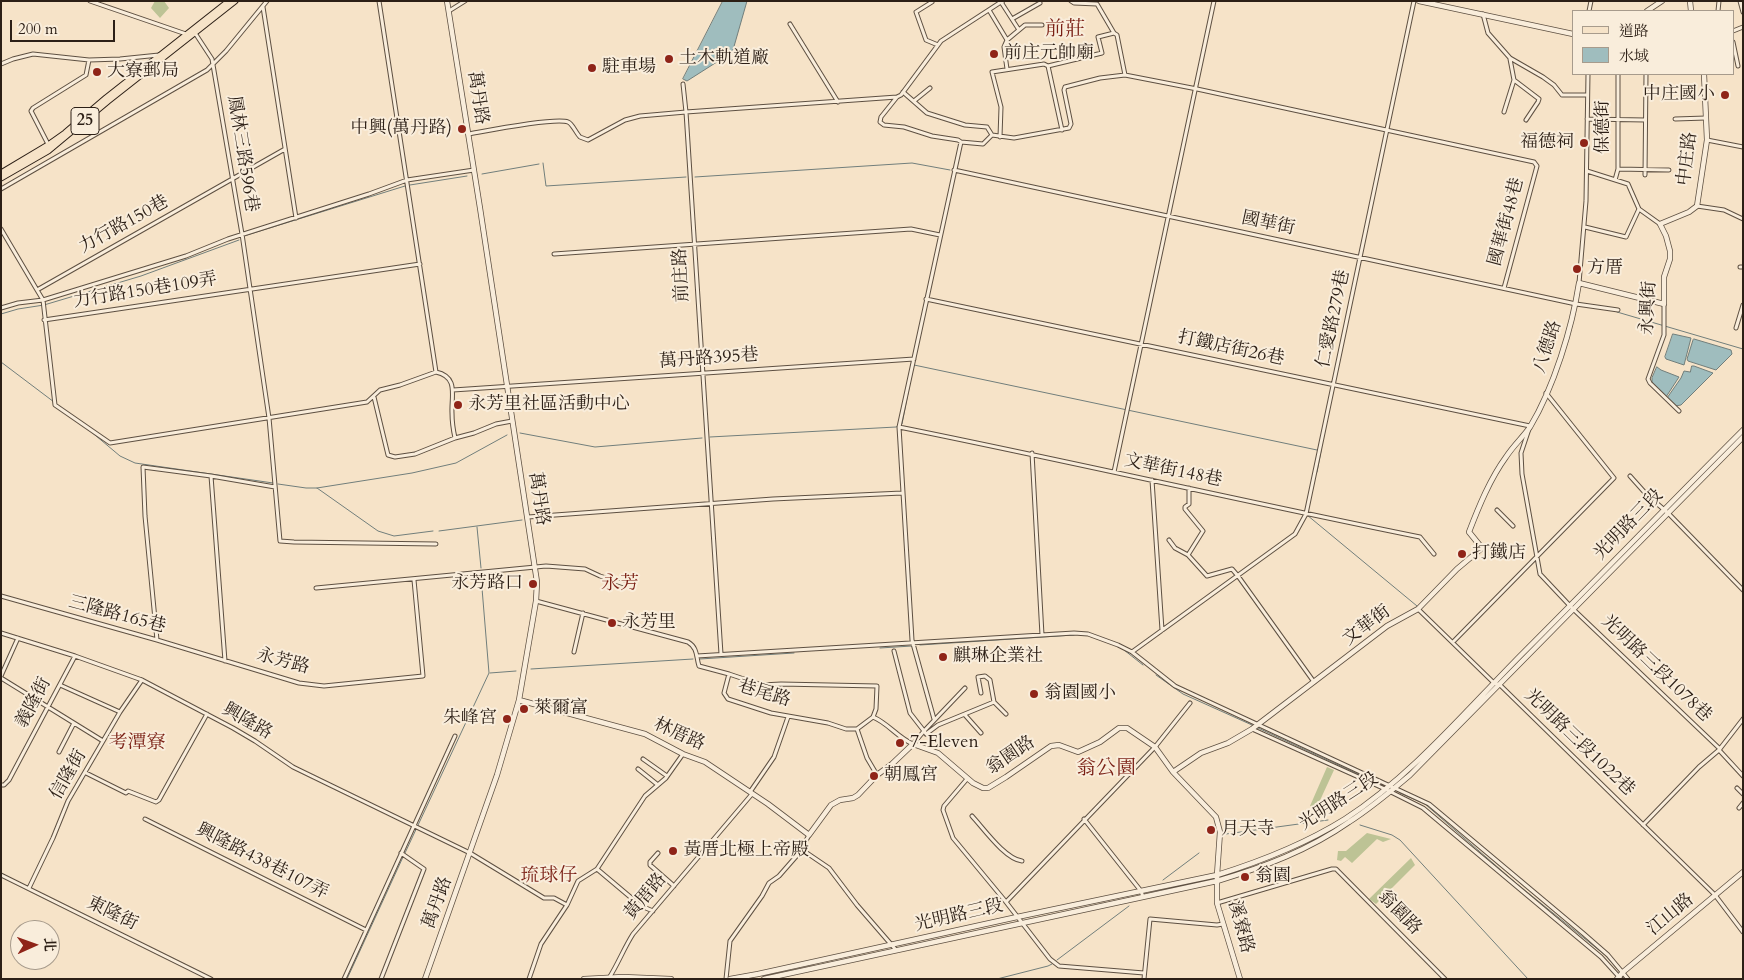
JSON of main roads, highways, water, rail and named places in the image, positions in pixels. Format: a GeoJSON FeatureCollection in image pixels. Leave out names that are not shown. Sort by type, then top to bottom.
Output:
{"type":"FeatureCollection","features":[{"type":"Feature","properties":{"kind":"main road","name":"25"},"geometry":{"type":"LineString","coordinates":[[194,32],[228,1]]}},
{"type":"Feature","properties":{"kind":"main road","name":"25"},"geometry":{"type":"LineString","coordinates":[[1,178],[50,147],[162,56],[235,1]]}},
{"type":"Feature","properties":{"kind":"main road","name":"25"},"geometry":{"type":"LineString","coordinates":[[1,173],[50,147]]}},
{"type":"Feature","properties":{"kind":"water"},"geometry":{"type":"Polygon","coordinates":[[[723,1],[747,1],[733,50],[687,81],[683,79],[723,1]]]}},
{"type":"Feature","properties":{"kind":"water"},"geometry":{"type":"Polygon","coordinates":[[[1673,334],[1691,338],[1684,365],[1665,357],[1673,334]]]}},
{"type":"Feature","properties":{"kind":"water"},"geometry":{"type":"Polygon","coordinates":[[[1694,339],[1731,350],[1732,354],[1716,370],[1688,361],[1694,339]]]}},
{"type":"Feature","properties":{"kind":"water"},"geometry":{"type":"Polygon","coordinates":[[[1692,366],[1713,373],[1681,405],[1675,406],[1667,398],[1684,371],[1690,372],[1692,366]]]}},
{"type":"Feature","properties":{"kind":"water"},"geometry":{"type":"Polygon","coordinates":[[[1657,367],[1679,377],[1666,397],[1652,383],[1657,367]]]}},
{"type":"Feature","properties":{"kind":"waterway"},"geometry":{"type":"LineString","coordinates":[[543,163],[546,186],[686,177]]}},
{"type":"Feature","properties":{"kind":"waterway"},"geometry":{"type":"LineString","coordinates":[[695,177],[912,163],[950,170]]}},
{"type":"Feature","properties":{"kind":"waterway"},"geometry":{"type":"LineString","coordinates":[[482,174],[539,164]]}},
{"type":"Feature","properties":{"kind":"waterway"},"geometry":{"type":"LineString","coordinates":[[410,185],[467,176]]}},
{"type":"Feature","properties":{"kind":"waterway"},"geometry":{"type":"LineString","coordinates":[[247,235],[405,186]]}},
{"type":"Feature","properties":{"kind":"waterway"},"geometry":{"type":"LineString","coordinates":[[1,314],[44,305],[141,276],[239,240]]}},
{"type":"Feature","properties":{"kind":"waterway"},"geometry":{"type":"LineString","coordinates":[[1617,312],[1743,349]]}},
{"type":"Feature","properties":{"kind":"waterway"},"geometry":{"type":"LineString","coordinates":[[1,362],[54,402]]}},
{"type":"Feature","properties":{"kind":"waterway"},"geometry":{"type":"LineString","coordinates":[[914,365],[1317,450]]}},
{"type":"Feature","properties":{"kind":"waterway"},"geometry":{"type":"LineString","coordinates":[[710,437],[896,427],[902,424],[909,388]]}},
{"type":"Feature","properties":{"kind":"waterway"},"geometry":{"type":"LineString","coordinates":[[89,430],[120,456],[135,463],[273,483]]}},
{"type":"Feature","properties":{"kind":"waterway"},"geometry":{"type":"LineString","coordinates":[[520,433],[595,447],[702,438]]}},
{"type":"Feature","properties":{"kind":"waterway"},"geometry":{"type":"LineString","coordinates":[[317,488],[412,473],[456,463],[507,435]]}},
{"type":"Feature","properties":{"kind":"waterway"},"geometry":{"type":"LineString","coordinates":[[1317,472],[1321,451]]}},
{"type":"Feature","properties":{"kind":"waterway"},"geometry":{"type":"LineString","coordinates":[[278,484],[317,488],[378,531],[394,536],[433,531]]}},
{"type":"Feature","properties":{"kind":"waterway"},"geometry":{"type":"LineString","coordinates":[[1307,515],[1417,606]]}},
{"type":"Feature","properties":{"kind":"waterway"},"geometry":{"type":"LineString","coordinates":[[439,531],[522,520]]}},
{"type":"Feature","properties":{"kind":"waterway"},"geometry":{"type":"LineString","coordinates":[[477,527],[481,568]]}},
{"type":"Feature","properties":{"kind":"waterway"},"geometry":{"type":"LineString","coordinates":[[405,853],[489,673],[481,576]]}},
{"type":"Feature","properties":{"kind":"waterway"},"geometry":{"type":"LineString","coordinates":[[1420,609],[1451,639]]}},
{"type":"Feature","properties":{"kind":"waterway"},"geometry":{"type":"LineString","coordinates":[[920,645],[1074,635]]}},
{"type":"Feature","properties":{"kind":"waterway"},"geometry":{"type":"LineString","coordinates":[[880,648],[912,646]]}},
{"type":"Feature","properties":{"kind":"waterway"},"geometry":{"type":"LineString","coordinates":[[1124,650],[1143,665]]}},
{"type":"Feature","properties":{"kind":"waterway"},"geometry":{"type":"LineString","coordinates":[[700,659],[794,653]]}},
{"type":"Feature","properties":{"kind":"waterway"},"geometry":{"type":"LineString","coordinates":[[531,669],[693,659]]}},
{"type":"Feature","properties":{"kind":"waterway"},"geometry":{"type":"LineString","coordinates":[[490,673],[516,671]]}},
{"type":"Feature","properties":{"kind":"waterway"},"geometry":{"type":"LineString","coordinates":[[1156,675],[1183,694],[1252,725]]}},
{"type":"Feature","properties":{"kind":"waterway"},"geometry":{"type":"LineString","coordinates":[[1258,728],[1382,785]]}},
{"type":"Feature","properties":{"kind":"waterway"},"geometry":{"type":"LineString","coordinates":[[1400,793],[1425,804],[1517,884],[1605,955],[1619,971]]}},
{"type":"Feature","properties":{"kind":"waterway"},"geometry":{"type":"LineString","coordinates":[[1226,834],[1328,820]]}},
{"type":"Feature","properties":{"kind":"waterway"},"geometry":{"type":"LineString","coordinates":[[1360,825],[1392,835],[1400,840],[1528,979]]}},
{"type":"Feature","properties":{"kind":"waterway"},"geometry":{"type":"LineString","coordinates":[[1163,880],[1199,853]]}},
{"type":"Feature","properties":{"kind":"waterway"},"geometry":{"type":"LineString","coordinates":[[347,979],[403,857]]}},
{"type":"Feature","properties":{"kind":"waterway"},"geometry":{"type":"LineString","coordinates":[[1057,960],[1129,906]]}},
{"type":"Feature","properties":{"kind":"waterway"},"geometry":{"type":"LineString","coordinates":[[997,979],[1052,964]]}},
{"type":"Feature","properties":{"kind":"place","name":"前庄元帥廟"},"geometry":{"type":"Point","coordinates":[994,54]}},
{"type":"Feature","properties":{"kind":"place","name":"土木軌道廠"},"geometry":{"type":"Point","coordinates":[669,59]}},
{"type":"Feature","properties":{"kind":"place","name":"駐車場"},"geometry":{"type":"Point","coordinates":[592,68]}},
{"type":"Feature","properties":{"kind":"place","name":"大寮郵局"},"geometry":{"type":"Point","coordinates":[97,72]}},
{"type":"Feature","properties":{"kind":"place","name":"中庄國小"},"geometry":{"type":"Point","coordinates":[1725,95]}},
{"type":"Feature","properties":{"kind":"place","name":"中興(萬丹路)"},"geometry":{"type":"Point","coordinates":[462,129]}},
{"type":"Feature","properties":{"kind":"place","name":"福德祠"},"geometry":{"type":"Point","coordinates":[1584,143]}},
{"type":"Feature","properties":{"kind":"place","name":"方厝"},"geometry":{"type":"Point","coordinates":[1577,269]}},
{"type":"Feature","properties":{"kind":"place","name":"永芳里社區活動中心"},"geometry":{"type":"Point","coordinates":[458,405]}},
{"type":"Feature","properties":{"kind":"place","name":"打鐵店"},"geometry":{"type":"Point","coordinates":[1462,554]}},
{"type":"Feature","properties":{"kind":"place","name":"永芳路口"},"geometry":{"type":"Point","coordinates":[533,584]}},
{"type":"Feature","properties":{"kind":"place","name":"永芳里"},"geometry":{"type":"Point","coordinates":[612,623]}},
{"type":"Feature","properties":{"kind":"place","name":"麒琳企業社"},"geometry":{"type":"Point","coordinates":[943,657]}},
{"type":"Feature","properties":{"kind":"place","name":"翁園國小"},"geometry":{"type":"Point","coordinates":[1034,694]}},
{"type":"Feature","properties":{"kind":"place","name":"萊爾富"},"geometry":{"type":"Point","coordinates":[524,709]}},
{"type":"Feature","properties":{"kind":"place","name":"朱峰宮"},"geometry":{"type":"Point","coordinates":[507,719]}},
{"type":"Feature","properties":{"kind":"place","name":"7-Eleven"},"geometry":{"type":"Point","coordinates":[900,743]}},
{"type":"Feature","properties":{"kind":"place","name":"朝鳳宮"},"geometry":{"type":"Point","coordinates":[874,776]}},
{"type":"Feature","properties":{"kind":"place","name":"月天寺"},"geometry":{"type":"Point","coordinates":[1211,830]}},
{"type":"Feature","properties":{"kind":"place","name":"黃厝北極上帝殿"},"geometry":{"type":"Point","coordinates":[673,851]}},
{"type":"Feature","properties":{"kind":"place","name":"翁園"},"geometry":{"type":"Point","coordinates":[1245,877]}},
{"type":"Feature","properties":{"kind":"district","name":"前莊"},"geometry":{"type":"Point","coordinates":[1065,30]}},
{"type":"Feature","properties":{"kind":"district","name":"永芳"},"geometry":{"type":"Point","coordinates":[620,585]}},
{"type":"Feature","properties":{"kind":"district","name":"考潭寮"},"geometry":{"type":"Point","coordinates":[137,744]}},
{"type":"Feature","properties":{"kind":"district","name":"翁公園"},"geometry":{"type":"Point","coordinates":[1106,769]}},
{"type":"Feature","properties":{"kind":"district","name":"琉球仔"},"geometry":{"type":"Point","coordinates":[549,877]}}]}
